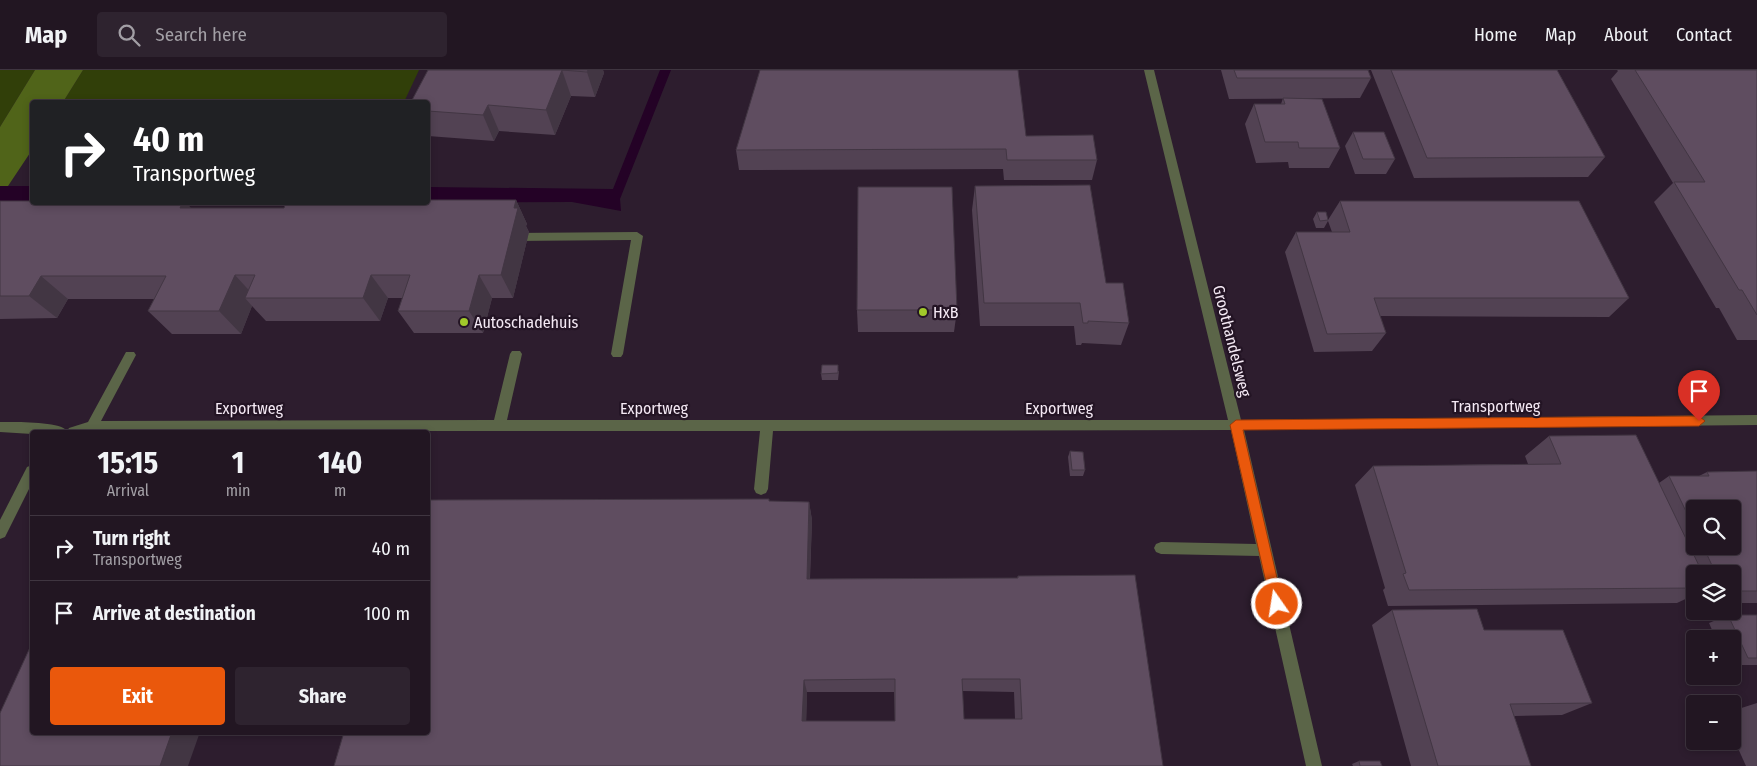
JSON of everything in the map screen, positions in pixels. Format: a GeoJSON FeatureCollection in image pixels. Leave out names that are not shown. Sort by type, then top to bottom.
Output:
{"type":"FeatureCollection","features":[{"type":"Feature","properties":{"kind":"street","name":"Groothandelsweg"},"geometry":{"type":"LineString","coordinates":[[1149,70],[1236,425],[1314,766]]}},
{"type":"Feature","properties":{"kind":"street"},"geometry":{"type":"LineString","coordinates":[[507,237],[637,236],[617,354]]}},
{"type":"Feature","properties":{"kind":"street"},"geometry":{"type":"LineString","coordinates":[[499,426],[516,354]]}},
{"type":"Feature","properties":{"kind":"street"},"geometry":{"type":"LineString","coordinates":[[92,426],[130,355]]}},
{"type":"Feature","properties":{"kind":"street","name":"Transportweg"},"geometry":{"type":"LineString","coordinates":[[1236,425],[1757,420]]}},
{"type":"Feature","properties":{"kind":"street","name":"Exportweg"},"geometry":{"type":"LineString","coordinates":[[79,430],[92,426],[255,429],[499,426],[1236,425]]}},
{"type":"Feature","properties":{"kind":"street"},"geometry":{"type":"LineString","coordinates":[[0,426],[49,430]]}},
{"type":"Feature","properties":{"kind":"street"},"geometry":{"type":"LineString","coordinates":[[761,489],[767,426]]}},
{"type":"Feature","properties":{"kind":"street"},"geometry":{"type":"LineString","coordinates":[[0,533],[30,474]]}},
{"type":"Feature","properties":{"kind":"street"},"geometry":{"type":"LineString","coordinates":[[1161,548],[1265,550]]}},
{"type":"Feature","properties":{"kind":"green space"},"geometry":{"type":"Polygon","coordinates":[[[0,70],[35,70],[0,127],[0,70]]]}},
{"type":"Feature","properties":{"kind":"green space"},"geometry":{"type":"Polygon","coordinates":[[[35,70],[83,70],[64,100],[30,100],[30,153],[8,186],[0,186],[0,127],[35,70]]]}},
{"type":"Feature","properties":{"kind":"green space"},"geometry":{"type":"Polygon","coordinates":[[[83,70],[419,70],[405,100],[64,100],[83,70]]]}},
{"type":"Feature","properties":{"kind":"shaded area"},"geometry":{"type":"Polygon","coordinates":[[[660,70],[671,70],[620,199],[621,211],[572,202],[430,202],[430,187],[613,189],[660,70]]]}},
{"type":"Feature","properties":{"kind":"shaded area"},"geometry":{"type":"Polygon","coordinates":[[[0,186],[30,186],[30,202],[0,206],[0,186]]]}},
{"type":"Feature","properties":{"kind":"building"},"geometry":{"type":"Polygon","coordinates":[[[428,70],[562,70],[546,110],[488,105],[483,115],[430,111],[430,100],[412,100],[428,70]]]}},
{"type":"Feature","properties":{"kind":"building"},"geometry":{"type":"Polygon","coordinates":[[[562,70],[588,70],[587,72],[562,70]]]}},
{"type":"Feature","properties":{"kind":"building"},"geometry":{"type":"Polygon","coordinates":[[[760,70],[1018,70],[1026,136],[1093,135],[1097,160],[1007,160],[1006,149],[736,150],[760,70]]]}},
{"type":"Feature","properties":{"kind":"building"},"geometry":{"type":"Polygon","coordinates":[[[1234,70],[1368,70],[1371,78],[1237,78],[1234,70]]]}},
{"type":"Feature","properties":{"kind":"building"},"geometry":{"type":"Polygon","coordinates":[[[1391,70],[1557,70],[1605,157],[1427,158],[1391,70]]]}},
{"type":"Feature","properties":{"kind":"building"},"geometry":{"type":"Polygon","coordinates":[[[1635,70],[1757,70],[1757,315],[1742,290],[1739,290],[1674,182],[1705,182],[1635,70]]]}},
{"type":"Feature","properties":{"kind":"building"},"geometry":{"type":"Polygon","coordinates":[[[1283,98],[1322,99],[1340,148],[1299,148],[1298,142],[1265,142],[1254,104],[1285,104],[1283,98]]]}},
{"type":"Feature","properties":{"kind":"building"},"geometry":{"type":"Polygon","coordinates":[[[1353,132],[1384,132],[1395,159],[1363,159],[1353,132]]]}},
{"type":"Feature","properties":{"kind":"building"},"geometry":{"type":"Polygon","coordinates":[[[1090,185],[1106,283],[1123,283],[1129,323],[1088,321],[1088,323],[1083,323],[1080,303],[984,303],[975,186],[1090,185]]]}},
{"type":"Feature","properties":{"kind":"building"},"geometry":{"type":"Polygon","coordinates":[[[858,187],[952,187],[957,310],[857,310],[858,187]]]}},
{"type":"Feature","properties":{"kind":"building"},"geometry":{"type":"Polygon","coordinates":[[[430,200],[516,200],[514,208],[518,208],[501,275],[479,275],[469,311],[398,311],[410,275],[371,275],[363,298],[245,298],[255,275],[235,275],[219,311],[148,311],[166,276],[41,276],[29,296],[0,296],[0,201],[30,201],[30,205],[182,205],[180,208],[284,208],[285,205],[430,205],[430,200]]]}},
{"type":"Feature","properties":{"kind":"building"},"geometry":{"type":"Polygon","coordinates":[[[1340,201],[1579,201],[1629,298],[1374,298],[1386,333],[1327,334],[1296,232],[1350,232],[1340,201]]]}},
{"type":"Feature","properties":{"kind":"building"},"geometry":{"type":"Polygon","coordinates":[[[1317,212],[1326,212],[1328,220],[1320,221],[1317,212]]]}},
{"type":"Feature","properties":{"kind":"building"},"geometry":{"type":"Polygon","coordinates":[[[822,365],[838,365],[838,373],[821,374],[822,365]]]}},
{"type":"Feature","properties":{"kind":"building"},"geometry":{"type":"Polygon","coordinates":[[[1636,435],[1686,539],[1686,555],[1694,555],[1699,565],[1686,565],[1686,588],[1409,590],[1403,574],[1406,573],[1373,466],[1561,464],[1549,436],[1636,435]]]}},
{"type":"Feature","properties":{"kind":"building"},"geometry":{"type":"Polygon","coordinates":[[[1070,451],[1083,452],[1085,470],[1072,470],[1070,451]]]}},
{"type":"Feature","properties":{"kind":"building"},"geometry":{"type":"Polygon","coordinates":[[[1757,471],[1757,591],[1741,591],[1741,565],[1712,565],[1707,555],[1741,555],[1741,500],[1686,500],[1686,511],[1669,476],[1709,476],[1707,472],[1757,471]]]}},
{"type":"Feature","properties":{"kind":"building"},"geometry":{"type":"Polygon","coordinates":[[[769,499],[769,501],[809,502],[807,579],[1018,578],[1018,576],[1135,575],[1163,766],[334,766],[343,735],[430,735],[430,500],[769,499]],[[895,679],[804,680],[802,721],[895,721],[895,679]],[[962,679],[964,719],[1022,719],[1020,679],[962,679]]]}},
{"type":"Feature","properties":{"kind":"building"},"geometry":{"type":"Polygon","coordinates":[[[1477,609],[1484,630],[1563,630],[1592,703],[1510,704],[1531,766],[1438,766],[1392,610],[1477,609]]]}},
{"type":"Feature","properties":{"kind":"building"},"geometry":{"type":"Polygon","coordinates":[[[1741,615],[1757,615],[1757,658],[1748,658],[1741,643],[1741,630],[1735,630],[1730,620],[1741,620],[1741,615]]]}},
{"type":"Feature","properties":{"kind":"building"},"geometry":{"type":"Polygon","coordinates":[[[30,647],[30,735],[171,735],[160,766],[0,766],[0,713],[30,647]]]}},
{"type":"Feature","properties":{"kind":"building"},"geometry":{"type":"Polygon","coordinates":[[[1359,761],[1380,761],[1382,766],[1360,766],[1359,761]]]}},
{"type":"Feature","properties":{"kind":"place","name":"HxB"},"geometry":{"type":"Point","coordinates":[923,312]}},
{"type":"Feature","properties":{"kind":"place","name":"Autoschadehuis"},"geometry":{"type":"Point","coordinates":[464,322]}},
{"type":"Feature","properties":{"kind":"route"},"geometry":{"type":"LineString","coordinates":[[1277,604],[1236,425],[1699,421]]}}]}
